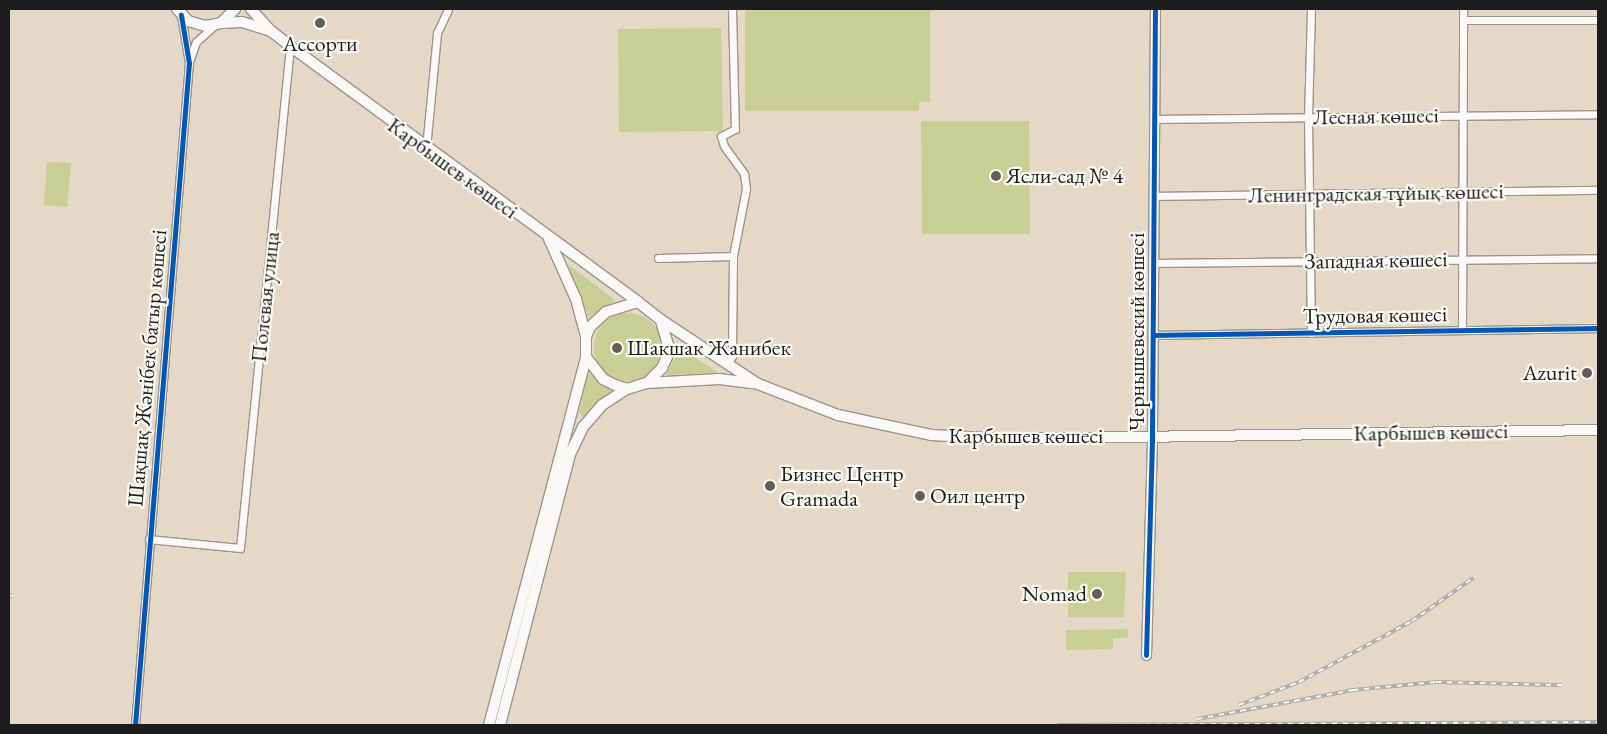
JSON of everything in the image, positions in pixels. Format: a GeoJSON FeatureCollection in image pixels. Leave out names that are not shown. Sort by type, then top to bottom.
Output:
{"type":"FeatureCollection","features":[{"type":"Feature","properties":{"kind":"main road"},"geometry":{"type":"LineString","coordinates":[[218,24],[235,9]]}},
{"type":"Feature","properties":{"kind":"main road"},"geometry":{"type":"LineString","coordinates":[[252,9],[271,31]]}},
{"type":"Feature","properties":{"kind":"main road"},"geometry":{"type":"LineString","coordinates":[[179,12],[197,25],[242,22],[271,31]]}},
{"type":"Feature","properties":{"kind":"main road","name":"Карбышев көшесі"},"geometry":{"type":"LineString","coordinates":[[271,31],[426,148],[638,302]]}},
{"type":"Feature","properties":{"kind":"main road"},"geometry":{"type":"LineString","coordinates":[[489,724],[586,357],[586,338],[576,300],[549,238]]}},
{"type":"Feature","properties":{"kind":"main road"},"geometry":{"type":"LineString","coordinates":[[586,338],[595,320],[606,312],[638,302],[661,320],[668,345],[667,357],[647,383]]}},
{"type":"Feature","properties":{"kind":"main road","name":"Карбышев көшесі"},"geometry":{"type":"LineString","coordinates":[[661,320],[758,384],[838,415],[931,435],[1005,438],[1598,430]]}},
{"type":"Feature","properties":{"kind":"main road"},"geometry":{"type":"LineString","coordinates":[[586,357],[603,379],[627,389]]}},
{"type":"Feature","properties":{"kind":"main road"},"geometry":{"type":"LineString","coordinates":[[500,725],[570,454],[583,427],[602,405],[627,389],[647,383],[719,379],[758,384]]}},
{"type":"Feature","properties":{"kind":"street"},"geometry":{"type":"LineString","coordinates":[[426,148],[438,33],[448,9]]}},
{"type":"Feature","properties":{"kind":"street"},"geometry":{"type":"LineString","coordinates":[[727,365],[732,356],[733,256],[746,189],[744,174],[724,146],[721,136],[735,129],[732,9]]}},
{"type":"Feature","properties":{"kind":"street","name":"Чернышевский көшесі"},"geometry":{"type":"LineString","coordinates":[[1146,655],[1152,435],[1155,9]]}},
{"type":"Feature","properties":{"kind":"street"},"geometry":{"type":"LineString","coordinates":[[1311,9],[1308,117],[1311,332]]}},
{"type":"Feature","properties":{"kind":"street"},"geometry":{"type":"LineString","coordinates":[[1462,330],[1463,9]]}},
{"type":"Feature","properties":{"kind":"street","name":"Шақшақ Жәнібек батыр көшесі"},"geometry":{"type":"LineString","coordinates":[[179,12],[189,63]]}},
{"type":"Feature","properties":{"kind":"street"},"geometry":{"type":"LineString","coordinates":[[1463,20],[1598,20]]}},
{"type":"Feature","properties":{"kind":"street","name":"Шақшақ Жәнібек батыр көшесі"},"geometry":{"type":"LineString","coordinates":[[135,725],[189,63],[196,42],[218,24]]}},
{"type":"Feature","properties":{"kind":"street","name":"Полевая улица"},"geometry":{"type":"LineString","coordinates":[[149,539],[240,548],[290,46]]}},
{"type":"Feature","properties":{"kind":"street","name":"Лесная көшесі"},"geometry":{"type":"LineString","coordinates":[[1154,119],[1598,114]]}},
{"type":"Feature","properties":{"kind":"street","name":"Ленинградская тұйық көшесі"},"geometry":{"type":"LineString","coordinates":[[1154,196],[1598,190]]}},
{"type":"Feature","properties":{"kind":"street"},"geometry":{"type":"LineString","coordinates":[[658,258],[733,256]]}},
{"type":"Feature","properties":{"kind":"street","name":"Западная көшесі"},"geometry":{"type":"LineString","coordinates":[[1154,263],[1598,258]]}},
{"type":"Feature","properties":{"kind":"street","name":"Трудовая көшесі"},"geometry":{"type":"LineString","coordinates":[[1153,335],[1598,328]]}},
{"type":"Feature","properties":{"kind":"green space"},"geometry":{"type":"Polygon","coordinates":[[[745,9],[930,9],[930,102],[919,102],[919,111],[745,111],[745,9]]]}},
{"type":"Feature","properties":{"kind":"green space"},"geometry":{"type":"Polygon","coordinates":[[[721,28],[723,131],[619,132],[618,29],[721,28]]]}},
{"type":"Feature","properties":{"kind":"green space"},"geometry":{"type":"Polygon","coordinates":[[[921,121],[1029,121],[1030,234],[922,234],[921,121]]]}},
{"type":"Feature","properties":{"kind":"green space"},"geometry":{"type":"Polygon","coordinates":[[[47,162],[71,163],[67,207],[44,205],[47,162]]]}},
{"type":"Feature","properties":{"kind":"green space"},"geometry":{"type":"Polygon","coordinates":[[[568,264],[615,300],[589,318],[568,264]]]}},
{"type":"Feature","properties":{"kind":"green space"},"geometry":{"type":"Polygon","coordinates":[[[635,313],[647,319],[656,328],[662,340],[660,360],[652,371],[635,381],[621,381],[604,371],[596,360],[594,340],[604,323],[615,315],[635,313]]]}},
{"type":"Feature","properties":{"kind":"green space"},"geometry":{"type":"Polygon","coordinates":[[[676,345],[719,373],[666,375],[675,357],[676,345]]]}},
{"type":"Feature","properties":{"kind":"green space"},"geometry":{"type":"Polygon","coordinates":[[[588,372],[614,391],[586,419],[579,413],[588,372]]]}},
{"type":"Feature","properties":{"kind":"green space","name":"Nomad"},"geometry":{"type":"Polygon","coordinates":[[[1068,572],[1126,572],[1124,617],[1068,617],[1068,572]]]}},
{"type":"Feature","properties":{"kind":"green space","name":"Nomad"},"geometry":{"type":"Polygon","coordinates":[[[1128,629],[1128,638],[1113,638],[1113,649],[1066,650],[1066,630],[1128,629]]]}},
{"type":"Feature","properties":{"kind":"railway"},"geometry":{"type":"LineString","coordinates":[[1239,705],[1299,682],[1412,621],[1473,578]]}},
{"type":"Feature","properties":{"kind":"railway"},"geometry":{"type":"LineString","coordinates":[[9,595],[13,596]]}},
{"type":"Feature","properties":{"kind":"railway"},"geometry":{"type":"LineString","coordinates":[[1197,719],[1353,690],[1436,682],[1561,685]]}},
{"type":"Feature","properties":{"kind":"railway"},"geometry":{"type":"LineString","coordinates":[[1057,725],[1598,722]]}},
{"type":"Feature","properties":{"kind":"cycle path"},"geometry":{"type":"LineString","coordinates":[[1146,655],[1152,435],[1155,9]]}},
{"type":"Feature","properties":{"kind":"cycle path"},"geometry":{"type":"LineString","coordinates":[[135,725],[189,63],[181,15]]}},
{"type":"Feature","properties":{"kind":"cycle path"},"geometry":{"type":"LineString","coordinates":[[1153,335],[1598,328]]}},
{"type":"Feature","properties":{"kind":"place","name":"Ассорти"},"geometry":{"type":"Point","coordinates":[320,23]}},
{"type":"Feature","properties":{"kind":"place","name":"Ясли-сад № 4"},"geometry":{"type":"Point","coordinates":[996,176]}},
{"type":"Feature","properties":{"kind":"place","name":"Шакшак Жанибек"},"geometry":{"type":"Point","coordinates":[617,348]}},
{"type":"Feature","properties":{"kind":"place","name":"Azurit"},"geometry":{"type":"Point","coordinates":[1587,373]}},
{"type":"Feature","properties":{"kind":"place","name":"Бизнес Центр Gramada"},"geometry":{"type":"Point","coordinates":[770,486]}},
{"type":"Feature","properties":{"kind":"place","name":"Оил центр"},"geometry":{"type":"Point","coordinates":[920,496]}},
{"type":"Feature","properties":{"kind":"place","name":"Nomad"},"geometry":{"type":"Point","coordinates":[1097,594]}}]}
